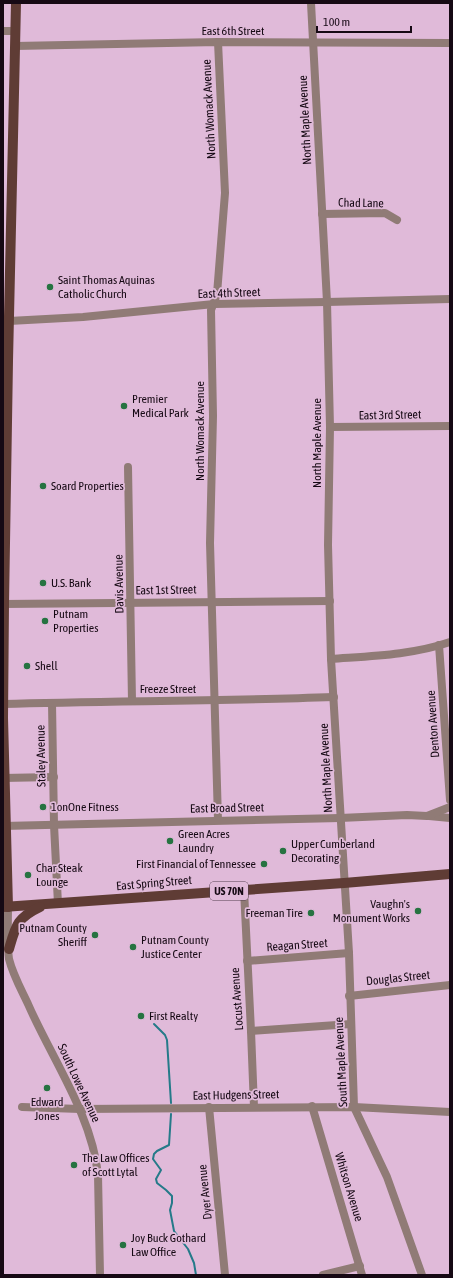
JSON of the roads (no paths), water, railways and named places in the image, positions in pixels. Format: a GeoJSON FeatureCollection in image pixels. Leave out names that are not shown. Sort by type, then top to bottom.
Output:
{"type":"FeatureCollection","features":[{"type":"Feature","properties":{"kind":"main road"},"geometry":{"type":"LineString","coordinates":[[6,907],[3,704],[6,361],[9,321],[16,3]]}},
{"type":"Feature","properties":{"kind":"main road","name":"East Spring Street"},"geometry":{"type":"LineString","coordinates":[[6,907],[450,874]]}},
{"type":"Feature","properties":{"kind":"main road"},"geometry":{"type":"LineString","coordinates":[[7,955],[17,924],[25,915],[44,905]]}},
{"type":"Feature","properties":{"kind":"street","name":"North Maple Avenue"},"geometry":{"type":"LineString","coordinates":[[311,3],[327,302],[330,427],[328,545],[331,659],[344,883]]}},
{"type":"Feature","properties":{"kind":"street"},"geometry":{"type":"LineString","coordinates":[[3,31],[16,31]]}},
{"type":"Feature","properties":{"kind":"street","name":"East 6th Street"},"geometry":{"type":"LineString","coordinates":[[15,46],[218,42],[450,43]]}},
{"type":"Feature","properties":{"kind":"street","name":"North Womack Avenue"},"geometry":{"type":"LineString","coordinates":[[218,42],[225,193],[217,294],[211,310],[213,416],[210,543],[218,820]]}},
{"type":"Feature","properties":{"kind":"street","name":"Chad Lane"},"geometry":{"type":"LineString","coordinates":[[322,214],[385,213],[397,220]]}},
{"type":"Feature","properties":{"kind":"street","name":"East 4th Street"},"geometry":{"type":"LineString","coordinates":[[9,321],[84,317],[214,304],[450,299]]}},
{"type":"Feature","properties":{"kind":"street","name":"East 3rd Street"},"geometry":{"type":"LineString","coordinates":[[330,427],[450,426]]}},
{"type":"Feature","properties":{"kind":"street","name":"Davis Avenue"},"geometry":{"type":"LineString","coordinates":[[128,467],[132,701]]}},
{"type":"Feature","properties":{"kind":"street","name":"East 1st Street"},"geometry":{"type":"LineString","coordinates":[[4,604],[330,601]]}},
{"type":"Feature","properties":{"kind":"street"},"geometry":{"type":"LineString","coordinates":[[331,659],[391,654],[450,642]]}},
{"type":"Feature","properties":{"kind":"street","name":"Denton Avenue"},"geometry":{"type":"LineString","coordinates":[[439,645],[450,800]]}},
{"type":"Feature","properties":{"kind":"street","name":"Freeze Street"},"geometry":{"type":"LineString","coordinates":[[3,704],[334,698]]}},
{"type":"Feature","properties":{"kind":"street","name":"Staley Avenue"},"geometry":{"type":"LineString","coordinates":[[52,703],[54,825],[58,904]]}},
{"type":"Feature","properties":{"kind":"street"},"geometry":{"type":"LineString","coordinates":[[4,778],[54,777]]}},
{"type":"Feature","properties":{"kind":"street","name":"East Broad Street"},"geometry":{"type":"LineString","coordinates":[[5,826],[427,816],[450,806]]}},
{"type":"Feature","properties":{"kind":"street"},"geometry":{"type":"LineString","coordinates":[[427,816],[450,818]]}},
{"type":"Feature","properties":{"kind":"street","name":"South Maple Avenue"},"geometry":{"type":"LineString","coordinates":[[344,883],[349,953],[354,1106],[387,1177],[422,1275]]}},
{"type":"Feature","properties":{"kind":"street","name":"Locust Avenue"},"geometry":{"type":"LineString","coordinates":[[244,890],[254,1107]]}},
{"type":"Feature","properties":{"kind":"street","name":"South Lowe Avenue"},"geometry":{"type":"LineString","coordinates":[[6,907],[7,955],[13,972],[80,1110],[93,1144],[98,1175],[100,1275]]}},
{"type":"Feature","properties":{"kind":"street","name":"Reagan Street"},"geometry":{"type":"LineString","coordinates":[[247,961],[349,953]]}},
{"type":"Feature","properties":{"kind":"street","name":"Douglas Street"},"geometry":{"type":"LineString","coordinates":[[350,996],[450,985]]}},
{"type":"Feature","properties":{"kind":"street"},"geometry":{"type":"LineString","coordinates":[[251,1030],[351,1024]]}},
{"type":"Feature","properties":{"kind":"street","name":"Whitson Avenue"},"geometry":{"type":"LineString","coordinates":[[312,1106],[362,1275]]}},
{"type":"Feature","properties":{"kind":"street","name":"East Hudgens Street"},"geometry":{"type":"LineString","coordinates":[[22,1107],[80,1110],[354,1106],[450,1112]]}},
{"type":"Feature","properties":{"kind":"street","name":"Dyer Avenue"},"geometry":{"type":"LineString","coordinates":[[208,1107],[225,1275]]}},
{"type":"Feature","properties":{"kind":"street"},"geometry":{"type":"LineString","coordinates":[[323,1275],[360,1266]]}},
{"type":"Feature","properties":{"kind":"waterway"},"geometry":{"type":"LineString","coordinates":[[154,1024],[165,1035],[167,1040],[171,1103]]}},
{"type":"Feature","properties":{"kind":"waterway"},"geometry":{"type":"LineString","coordinates":[[171,1114],[169,1145],[154,1154],[153,1159],[161,1170],[156,1179],[157,1183],[172,1196],[170,1210],[174,1231],[188,1249],[194,1263],[196,1275]]}},
{"type":"Feature","properties":{"kind":"place","name":"Saint Thomas Aquinas Catholic Church"},"geometry":{"type":"Point","coordinates":[50,287]}},
{"type":"Feature","properties":{"kind":"place","name":"Premier Medical Park"},"geometry":{"type":"Point","coordinates":[124,406]}},
{"type":"Feature","properties":{"kind":"place","name":"Soard Properties"},"geometry":{"type":"Point","coordinates":[43,486]}},
{"type":"Feature","properties":{"kind":"place","name":"U.S. Bank"},"geometry":{"type":"Point","coordinates":[43,583]}},
{"type":"Feature","properties":{"kind":"place","name":"Putnam Properties"},"geometry":{"type":"Point","coordinates":[45,621]}},
{"type":"Feature","properties":{"kind":"place","name":"Shell"},"geometry":{"type":"Point","coordinates":[27,666]}},
{"type":"Feature","properties":{"kind":"place","name":"1onOne Fitness"},"geometry":{"type":"Point","coordinates":[43,807]}},
{"type":"Feature","properties":{"kind":"place","name":"Green Acres Laundry"},"geometry":{"type":"Point","coordinates":[170,841]}},
{"type":"Feature","properties":{"kind":"place","name":"Upper Cumberland Decorating"},"geometry":{"type":"Point","coordinates":[283,851]}},
{"type":"Feature","properties":{"kind":"place","name":"First Financial of Tennessee"},"geometry":{"type":"Point","coordinates":[264,864]}},
{"type":"Feature","properties":{"kind":"place","name":"Char Steak Lounge"},"geometry":{"type":"Point","coordinates":[28,875]}},
{"type":"Feature","properties":{"kind":"place","name":"Vaughn's Monument Works"},"geometry":{"type":"Point","coordinates":[418,911]}},
{"type":"Feature","properties":{"kind":"place","name":"Freeman Tire"},"geometry":{"type":"Point","coordinates":[311,913]}},
{"type":"Feature","properties":{"kind":"place","name":"Putnam County Sheriff"},"geometry":{"type":"Point","coordinates":[95,935]}},
{"type":"Feature","properties":{"kind":"place","name":"Putnam County Justice Center"},"geometry":{"type":"Point","coordinates":[133,947]}},
{"type":"Feature","properties":{"kind":"place","name":"First Realty"},"geometry":{"type":"Point","coordinates":[141,1016]}},
{"type":"Feature","properties":{"kind":"place","name":"Edward Jones"},"geometry":{"type":"Point","coordinates":[47,1088]}},
{"type":"Feature","properties":{"kind":"place","name":"The Law Offices of Scott Lytal"},"geometry":{"type":"Point","coordinates":[74,1165]}},
{"type":"Feature","properties":{"kind":"place","name":"Joy Buck Gothard Law Office"},"geometry":{"type":"Point","coordinates":[123,1245]}}]}
